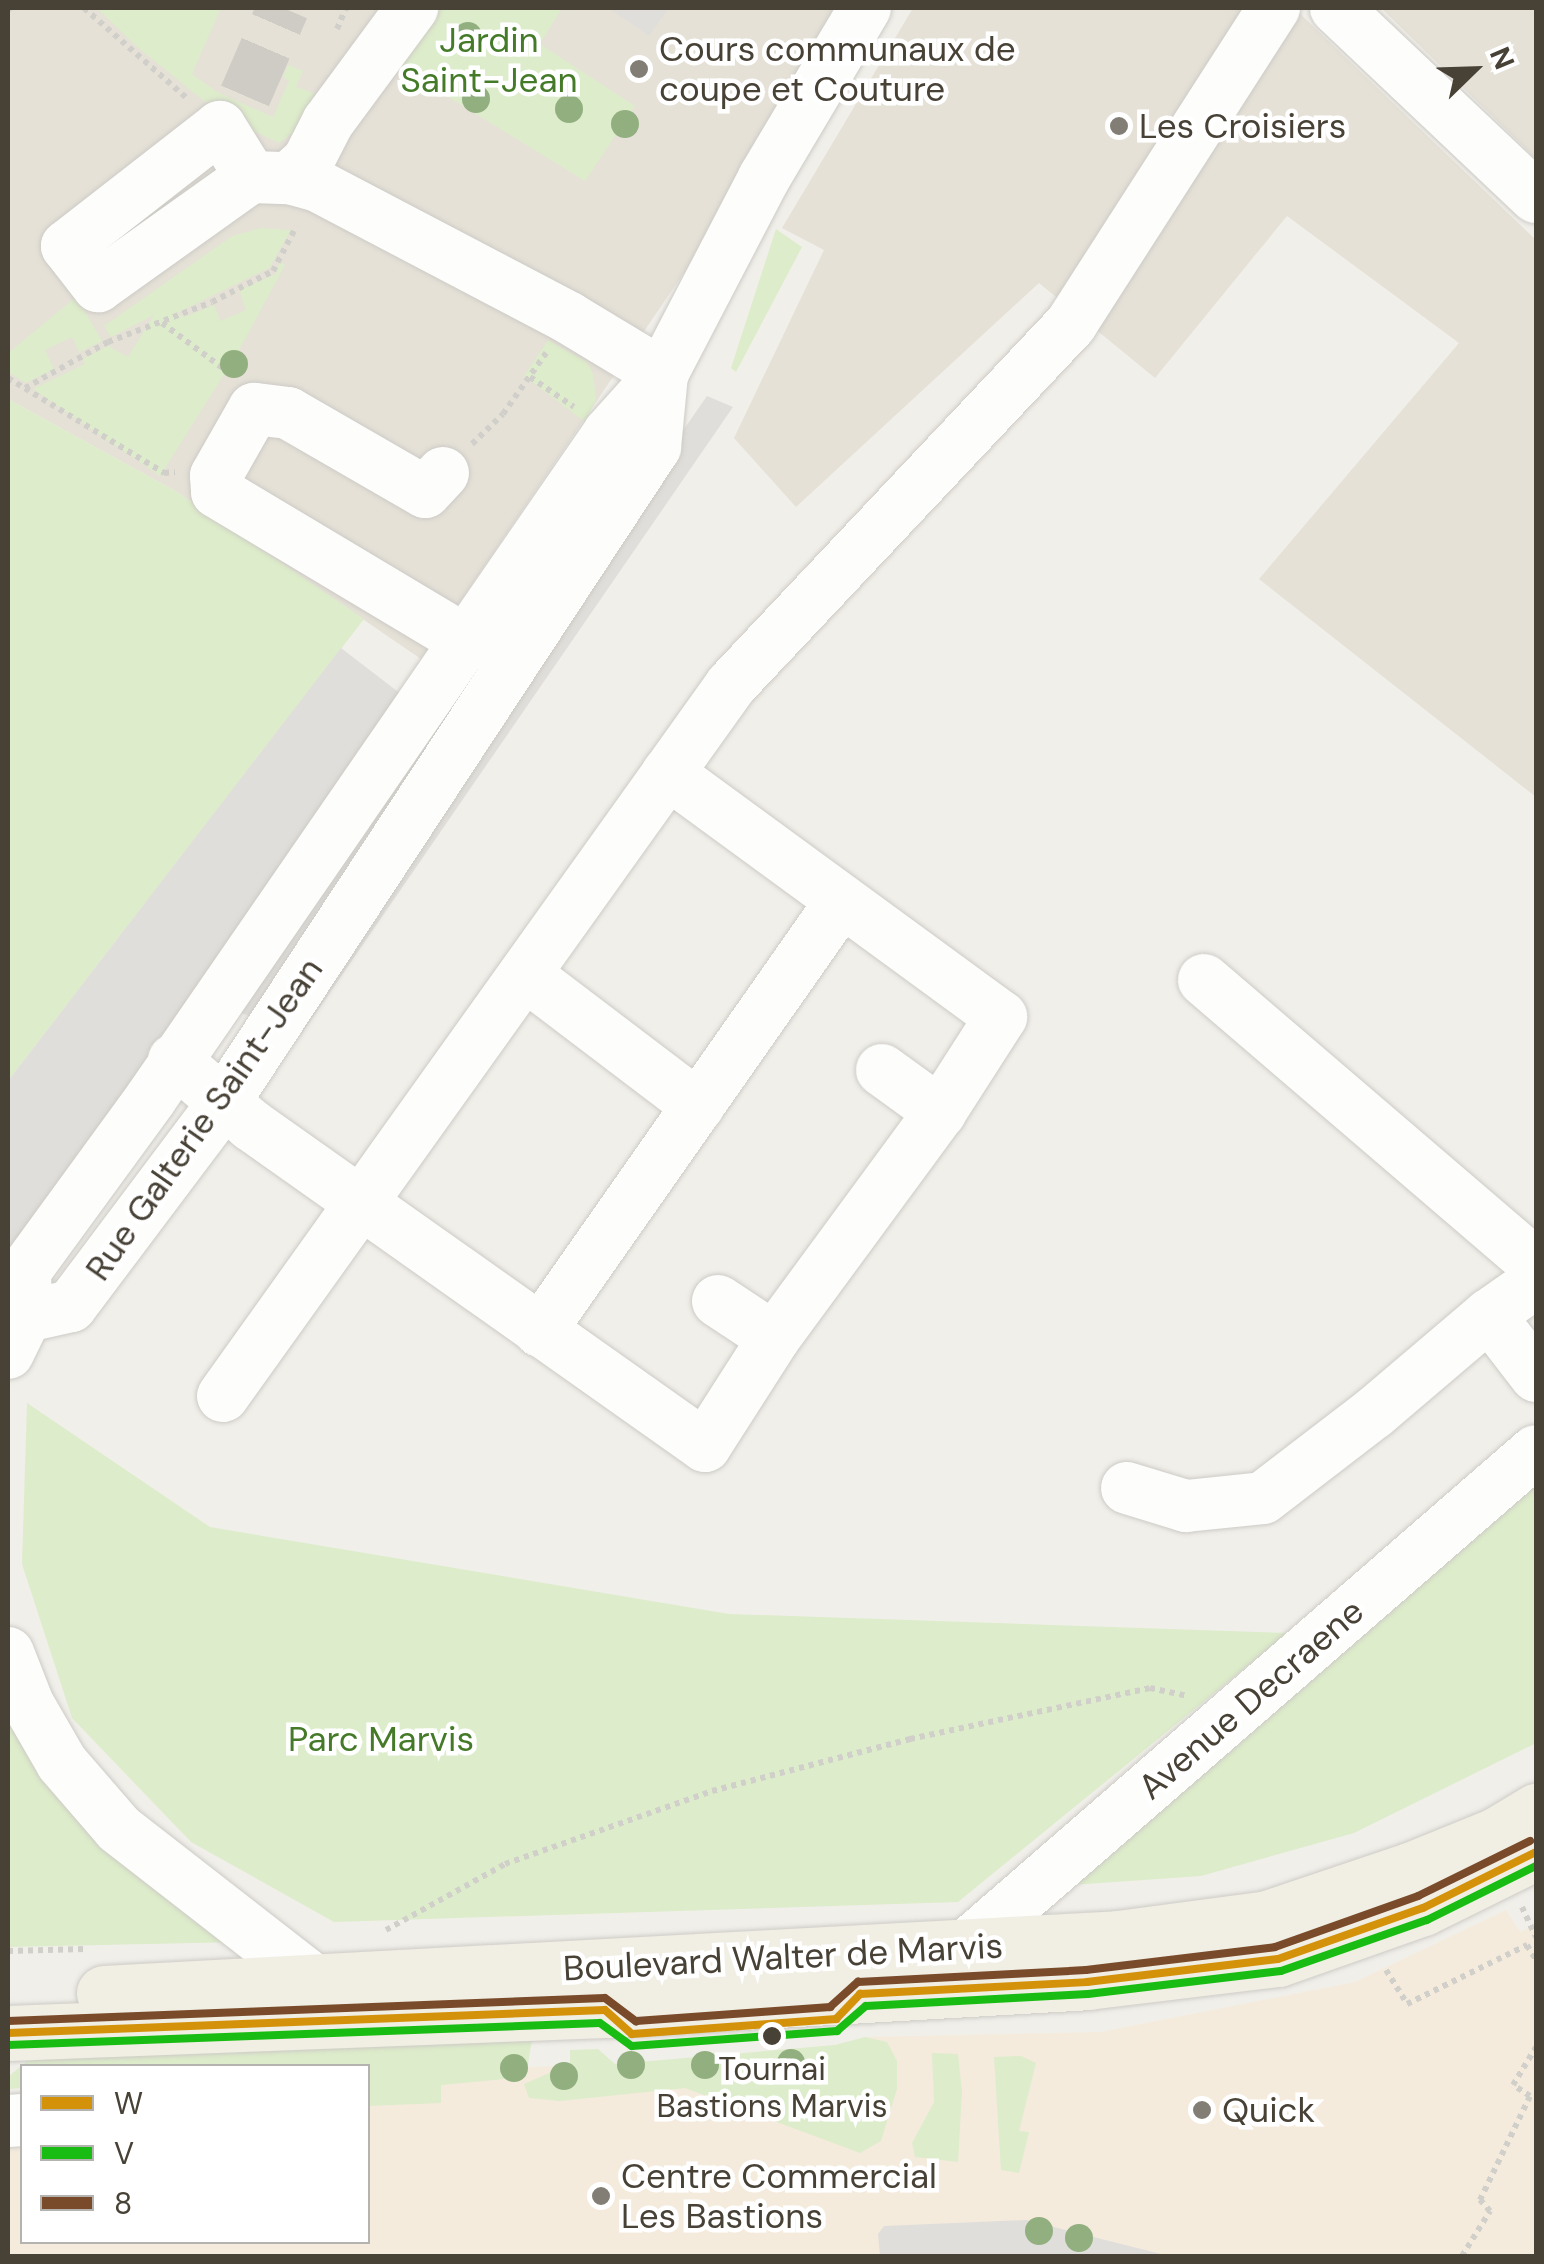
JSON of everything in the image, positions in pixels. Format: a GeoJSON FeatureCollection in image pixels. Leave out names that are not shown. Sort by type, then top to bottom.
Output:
{"type":"FeatureCollection","features":[{"type":"Feature","properties":{"kind":"main road","name":"Boulevard Walter de Marvis"},"geometry":{"type":"LineString","coordinates":[[8,1998],[1118,1938],[1267,1918],[1410,1870],[1496,1835],[1536,1811]]}},
{"type":"Feature","properties":{"kind":"main road","name":"Boulevard Walter de Marvis"},"geometry":{"type":"LineString","coordinates":[[8,2032],[605,2010],[1087,1982],[1278,1959],[1526,1873]]}},
{"type":"Feature","properties":{"kind":"street"},"geometry":{"type":"LineString","coordinates":[[412,8],[328,122],[308,160],[286,180],[98,286],[67,246],[220,127],[286,180],[569,318],[662,374]]}},
{"type":"Feature","properties":{"kind":"street"},"geometry":{"type":"LineString","coordinates":[[223,1396],[527,976],[731,684],[1071,324],[1274,8]]}},
{"type":"Feature","properties":{"kind":"street"},"geometry":{"type":"LineString","coordinates":[[1336,8],[1536,197]]}},
{"type":"Feature","properties":{"kind":"street","name":"Rue Galterie Saint-Jean"},"geometry":{"type":"LineString","coordinates":[[14,1326],[25,1271],[609,433],[662,374],[853,12]]}},
{"type":"Feature","properties":{"kind":"street","name":"Rue Galterie Saint-Jean"},"geometry":{"type":"LineString","coordinates":[[14,1326],[71,1306],[224,1102],[655,448],[662,374]]}},
{"type":"Feature","properties":{"kind":"street"},"geometry":{"type":"LineString","coordinates":[[443,473],[425,492],[288,414],[254,409],[216,476],[216,492],[464,640]]}},
{"type":"Feature","properties":{"kind":"street"},"geometry":{"type":"LineString","coordinates":[[174,1060],[362,1204],[705,1446],[774,1338],[940,1112],[1001,1017],[840,904],[668,773]]}},
{"type":"Feature","properties":{"kind":"street"},"geometry":{"type":"LineString","coordinates":[[540,1331],[840,904]]}},
{"type":"Feature","properties":{"kind":"street"},"geometry":{"type":"LineString","coordinates":[[527,976],[698,1106]]}},
{"type":"Feature","properties":{"kind":"street"},"geometry":{"type":"LineString","coordinates":[[1204,980],[1536,1265]]}},
{"type":"Feature","properties":{"kind":"street"},"geometry":{"type":"LineString","coordinates":[[882,1070],[940,1112]]}},
{"type":"Feature","properties":{"kind":"street"},"geometry":{"type":"LineString","coordinates":[[1127,1488],[1186,1506],[1263,1498],[1376,1412],[1489,1315],[1536,1282]]}},
{"type":"Feature","properties":{"kind":"street"},"geometry":{"type":"LineString","coordinates":[[718,1301],[774,1338]]}},
{"type":"Feature","properties":{"kind":"street"},"geometry":{"type":"LineString","coordinates":[[1489,1315],[1536,1376]]}},
{"type":"Feature","properties":{"kind":"street","name":"Avenue Decraene"},"geometry":{"type":"LineString","coordinates":[[965,1948],[1536,1451]]}},
{"type":"Feature","properties":{"kind":"street"},"geometry":{"type":"LineString","coordinates":[[8,1652],[28,1704],[62,1763],[119,1828],[312,1979]]}},
{"type":"Feature","properties":{"kind":"path"},"geometry":{"type":"LineString","coordinates":[[84,8],[220,127]]}},
{"type":"Feature","properties":{"kind":"path"},"geometry":{"type":"LineString","coordinates":[[25,388],[108,342],[273,271],[286,180]]}},
{"type":"Feature","properties":{"kind":"path"},"geometry":{"type":"LineString","coordinates":[[443,473],[503,414],[569,318]]}},
{"type":"Feature","properties":{"kind":"path"},"geometry":{"type":"LineString","coordinates":[[161,322],[245,385],[266,410]]}},
{"type":"Feature","properties":{"kind":"path"},"geometry":{"type":"LineString","coordinates":[[8,378],[164,473],[193,471],[216,476]]}},
{"type":"Feature","properties":{"kind":"path"},"geometry":{"type":"LineString","coordinates":[[381,1932],[505,1864],[712,1791],[910,1739],[1150,1688],[1192,1697],[1223,1724]]}},
{"type":"Feature","properties":{"kind":"path"},"geometry":{"type":"LineString","coordinates":[[1526,1873],[1536,1937]]}},
{"type":"Feature","properties":{"kind":"path"},"geometry":{"type":"LineString","coordinates":[[1386,1970],[1406,2004],[1527,1945],[1536,1960]]}},
{"type":"Feature","properties":{"kind":"path"},"geometry":{"type":"LineString","coordinates":[[1462,2256],[1490,2210],[1480,2200],[1530,2096],[1513,2085],[1536,2047]]}},
{"type":"Feature","properties":{"kind":"shaded area"},"geometry":{"type":"Polygon","coordinates":[[[8,8],[850,8],[860,14],[421,659],[177,492],[8,399],[8,8]]]}},
{"type":"Feature","properties":{"kind":"shaded area"},"geometry":{"type":"Polygon","coordinates":[[[608,8],[669,8],[649,36],[608,8]]]}},
{"type":"Feature","properties":{"kind":"shaded area"},"geometry":{"type":"Polygon","coordinates":[[[913,8],[1294,8],[1536,240],[1536,797],[1259,579],[1459,343],[1287,216],[1155,378],[1039,283],[796,507],[734,438],[824,250],[782,228],[913,8]]]}},
{"type":"Feature","properties":{"kind":"shaded area"},"geometry":{"type":"Polygon","coordinates":[[[1381,8],[1536,8],[1536,160],[1530,153],[1381,8]]]}},
{"type":"Feature","properties":{"kind":"shaded area"},"geometry":{"type":"Polygon","coordinates":[[[707,396],[733,407],[302,1033],[222,1007],[613,438],[659,465],[707,396]]]}},
{"type":"Feature","properties":{"kind":"shaded area"},"geometry":{"type":"Polygon","coordinates":[[[341,648],[410,701],[15,1250],[8,1244],[8,1081],[341,648]]]}},
{"type":"Feature","properties":{"kind":"shaded area","name":"Centre Commercial Les Bastions"},"geometry":{"type":"Polygon","coordinates":[[[1506,1910],[1520,1932],[1536,1923],[1536,2256],[8,2256],[8,2100],[20,2099],[20,2244],[370,2244],[370,2074],[836,2054],[865,2037],[1100,2032],[1355,1982],[1506,1910]]]}},
{"type":"Feature","properties":{"kind":"shaded area"},"geometry":{"type":"Polygon","coordinates":[[[1026,2220],[1169,2256],[880,2256],[878,2234],[884,2226],[1026,2220]]]}},
{"type":"Feature","properties":{"kind":"green space"},"geometry":{"type":"Polygon","coordinates":[[[97,8],[221,8],[192,74],[217,92],[273,117],[289,81],[283,77],[288,65],[303,71],[296,87],[314,93],[303,125],[279,143],[224,117],[136,46],[97,8]]]}},
{"type":"Feature","properties":{"kind":"green space","name":"Jardin Saint-Jean"},"geometry":{"type":"Polygon","coordinates":[[[430,8],[561,10],[540,44],[635,106],[585,181],[388,60],[430,8]]]}},
{"type":"Feature","properties":{"kind":"green space"},"geometry":{"type":"Polygon","coordinates":[[[261,228],[291,230],[269,268],[177,313],[184,317],[214,305],[221,321],[246,310],[239,290],[276,274],[280,261],[285,265],[238,352],[160,476],[33,389],[85,364],[83,359],[108,346],[128,357],[154,315],[111,337],[104,326],[232,236],[261,228]]]}},
{"type":"Feature","properties":{"kind":"green space"},"geometry":{"type":"Polygon","coordinates":[[[776,229],[802,247],[736,372],[731,368],[776,229]]]}},
{"type":"Feature","properties":{"kind":"green space"},"geometry":{"type":"Polygon","coordinates":[[[76,297],[102,341],[79,352],[72,337],[45,350],[54,369],[26,383],[8,372],[8,353],[76,297]]]}},
{"type":"Feature","properties":{"kind":"green space"},"geometry":{"type":"Polygon","coordinates":[[[548,340],[587,362],[593,374],[596,400],[585,422],[524,376],[548,340]]]}},
{"type":"Feature","properties":{"kind":"green space"},"geometry":{"type":"Polygon","coordinates":[[[8,399],[177,492],[364,619],[8,1081],[8,399]]]}},
{"type":"Feature","properties":{"kind":"green space","name":"Parc Marvis"},"geometry":{"type":"Polygon","coordinates":[[[27,1403],[210,1527],[729,1614],[1288,1633],[958,1902],[334,1922],[191,1842],[72,1718],[22,1564],[27,1403]]]}},
{"type":"Feature","properties":{"kind":"green space"},"geometry":{"type":"Polygon","coordinates":[[[1536,1472],[1536,1743],[1354,1833],[1201,1876],[1057,1886],[1536,1472]]]}},
{"type":"Feature","properties":{"kind":"green space"},"geometry":{"type":"Polygon","coordinates":[[[8,1694],[241,1942],[8,1947],[8,1694]]]}},
{"type":"Feature","properties":{"kind":"green space"},"geometry":{"type":"Polygon","coordinates":[[[533,2032],[526,2077],[441,2085],[441,2103],[370,2106],[370,2064],[23,2064],[28,2060],[533,2032]]]}},
{"type":"Feature","properties":{"kind":"green space"},"geometry":{"type":"Polygon","coordinates":[[[865,2037],[887,2042],[897,2061],[897,2089],[881,2141],[860,2153],[685,2088],[560,2101],[529,2098],[524,2084],[570,2064],[570,2050],[598,2049],[615,2064],[835,2045],[865,2037]]]}},
{"type":"Feature","properties":{"kind":"green space"},"geometry":{"type":"Polygon","coordinates":[[[932,2053],[958,2054],[962,2092],[958,2162],[915,2157],[912,2143],[934,2102],[932,2053]]]}},
{"type":"Feature","properties":{"kind":"green space"},"geometry":{"type":"Polygon","coordinates":[[[1021,2056],[1036,2063],[1019,2131],[1029,2132],[1019,2173],[1001,2170],[994,2057],[1021,2056]]]}},
{"type":"Feature","properties":{"kind":"green space"},"geometry":{"type":"Polygon","coordinates":[[[20,2067],[20,2088],[8,2089],[8,2077],[20,2067]]]}},
{"type":"Feature","properties":{"kind":"tunnel"},"geometry":{"type":"LineString","coordinates":[[245,96],[283,8]]}},
{"type":"Feature","properties":{"kind":"transit line","name":"8"},"geometry":{"type":"LineString","coordinates":[[8,2021],[605,1998],[636,2021],[830,2007],[858,1982],[1086,1970],[1275,1947],[1418,1896],[1530,1841]]}},
{"type":"Feature","properties":{"kind":"transit line","name":"W"},"geometry":{"type":"LineString","coordinates":[[8,2033],[605,2010],[632,2034],[836,2019],[860,1994],[1087,1982],[1278,1959],[1423,1908],[1536,1852]]}},
{"type":"Feature","properties":{"kind":"transit line","name":"V"},"geometry":{"type":"LineString","coordinates":[[8,2045],[600,2023],[632,2046],[837,2031],[866,2006],[1088,1994],[1281,1971],[1427,1920],[1536,1866]]}},
{"type":"Feature","properties":{"kind":"place","name":"Cours communaux de coupe et Couture"},"geometry":{"type":"Point","coordinates":[639,69]}},
{"type":"Feature","properties":{"kind":"place","name":"Les Croisiers"},"geometry":{"type":"Point","coordinates":[1119,126]}},
{"type":"Feature","properties":{"kind":"place","name":"Tournai Bastions Marvis"},"geometry":{"type":"Point","coordinates":[772,2036]}},
{"type":"Feature","properties":{"kind":"place","name":"Quick"},"geometry":{"type":"Point","coordinates":[1202,2110]}},
{"type":"Feature","properties":{"kind":"place","name":"Centre Commercial Les Bastions"},"geometry":{"type":"Point","coordinates":[601,2196]}}]}
